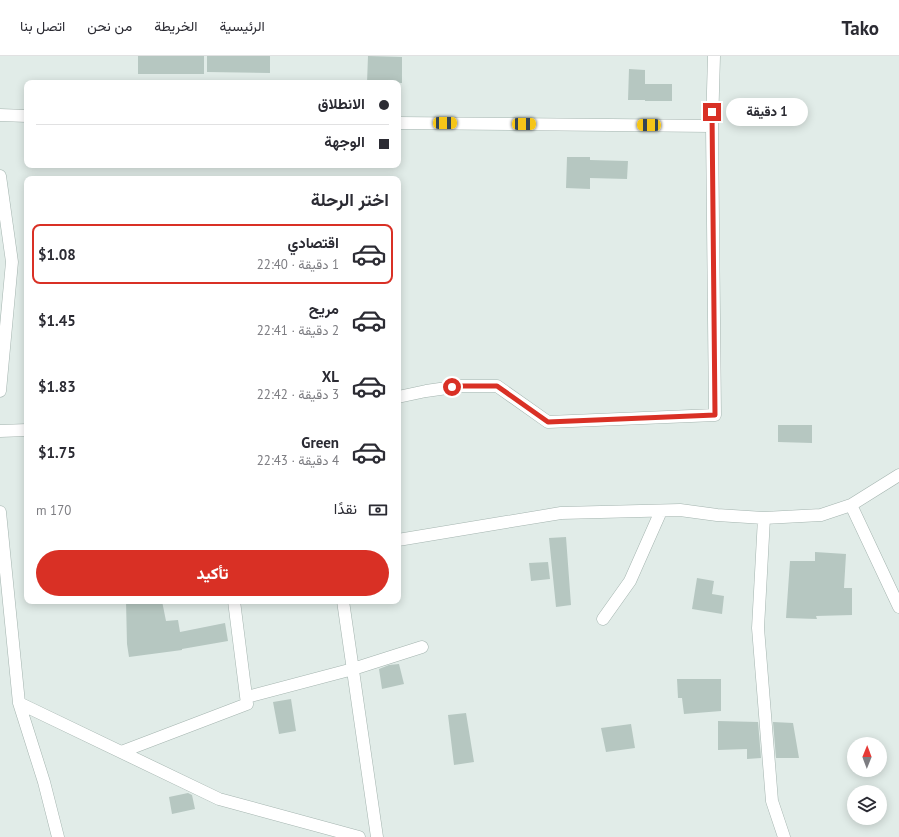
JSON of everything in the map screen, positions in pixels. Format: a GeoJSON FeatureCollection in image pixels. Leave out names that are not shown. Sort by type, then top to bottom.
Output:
{"type":"FeatureCollection","features":[{"type":"Feature","properties":{"kind":"street"},"geometry":{"type":"LineString","coordinates":[[401,396],[461,386],[497,386],[548,422],[715,415],[712,126],[714,56]]}},
{"type":"Feature","properties":{"kind":"street"},"geometry":{"type":"LineString","coordinates":[[0,115],[24,116]]}},
{"type":"Feature","properties":{"kind":"street"},"geometry":{"type":"LineString","coordinates":[[401,123],[712,126]]}},
{"type":"Feature","properties":{"kind":"street"},"geometry":{"type":"LineString","coordinates":[[0,176],[12,262],[0,392]]}},
{"type":"Feature","properties":{"kind":"street"},"geometry":{"type":"LineString","coordinates":[[0,431],[24,430]]}},
{"type":"Feature","properties":{"kind":"street"},"geometry":{"type":"LineString","coordinates":[[401,540],[562,513],[680,510],[718,515],[764,518],[821,515],[851,505],[899,475]]}},
{"type":"Feature","properties":{"kind":"street"},"geometry":{"type":"LineString","coordinates":[[851,505],[899,607]]}},
{"type":"Feature","properties":{"kind":"street"},"geometry":{"type":"LineString","coordinates":[[603,619],[630,581],[661,511]]}},
{"type":"Feature","properties":{"kind":"street"},"geometry":{"type":"LineString","coordinates":[[0,512],[19,703],[44,782],[58,837]]}},
{"type":"Feature","properties":{"kind":"street"},"geometry":{"type":"LineString","coordinates":[[764,518],[758,628],[772,801],[784,837]]}},
{"type":"Feature","properties":{"kind":"street"},"geometry":{"type":"LineString","coordinates":[[121,752],[247,704],[234,604]]}},
{"type":"Feature","properties":{"kind":"street"},"geometry":{"type":"LineString","coordinates":[[343,604],[377,837]]}},
{"type":"Feature","properties":{"kind":"street"},"geometry":{"type":"LineString","coordinates":[[247,697],[353,669],[422,647]]}},
{"type":"Feature","properties":{"kind":"street"},"geometry":{"type":"LineString","coordinates":[[19,703],[219,799],[359,837]]}},
{"type":"Feature","properties":{"kind":"building"},"geometry":{"type":"Polygon","coordinates":[[[138,56],[204,56],[204,74],[138,74],[138,56]]]}},
{"type":"Feature","properties":{"kind":"building"},"geometry":{"type":"Polygon","coordinates":[[[207,56],[270,56],[270,73],[207,72],[207,56]]]}},
{"type":"Feature","properties":{"kind":"building"},"geometry":{"type":"Polygon","coordinates":[[[368,56],[402,57],[402,83],[401,80],[367,80],[368,56]]]}},
{"type":"Feature","properties":{"kind":"building"},"geometry":{"type":"Polygon","coordinates":[[[629,69],[645,70],[645,100],[628,100],[629,69]]]}},
{"type":"Feature","properties":{"kind":"building"},"geometry":{"type":"Polygon","coordinates":[[[645,84],[672,84],[672,101],[645,101],[645,84]]]}},
{"type":"Feature","properties":{"kind":"building"},"geometry":{"type":"Polygon","coordinates":[[[567,157],[590,157],[590,160],[628,161],[627,179],[590,178],[590,189],[566,188],[567,157]]]}},
{"type":"Feature","properties":{"kind":"building"},"geometry":{"type":"Polygon","coordinates":[[[778,425],[812,425],[812,443],[778,442],[778,425]]]}},
{"type":"Feature","properties":{"kind":"building"},"geometry":{"type":"Polygon","coordinates":[[[566,537],[571,605],[556,607],[549,538],[566,537]]]}},
{"type":"Feature","properties":{"kind":"building"},"geometry":{"type":"Polygon","coordinates":[[[815,552],[846,554],[844,588],[852,588],[852,615],[816,616],[817,619],[786,618],[790,561],[815,561],[815,552]]]}},
{"type":"Feature","properties":{"kind":"building"},"geometry":{"type":"Polygon","coordinates":[[[548,562],[550,579],[531,581],[529,563],[548,562]]]}},
{"type":"Feature","properties":{"kind":"building"},"geometry":{"type":"Polygon","coordinates":[[[697,578],[714,581],[712,594],[724,596],[722,614],[692,609],[697,578]]]}},
{"type":"Feature","properties":{"kind":"building"},"geometry":{"type":"Polygon","coordinates":[[[126,604],[163,604],[166,621],[178,620],[180,632],[225,623],[228,641],[182,650],[129,657],[127,644],[126,604]]]}},
{"type":"Feature","properties":{"kind":"building"},"geometry":{"type":"Polygon","coordinates":[[[399,664],[404,684],[382,689],[379,669],[389,665],[399,664]]]}},
{"type":"Feature","properties":{"kind":"building"},"geometry":{"type":"Polygon","coordinates":[[[677,679],[721,679],[721,711],[684,714],[682,698],[678,698],[677,679]]]}},
{"type":"Feature","properties":{"kind":"building"},"geometry":{"type":"Polygon","coordinates":[[[291,699],[296,731],[279,734],[273,702],[291,699]]]}},
{"type":"Feature","properties":{"kind":"building"},"geometry":{"type":"Polygon","coordinates":[[[466,713],[474,762],[454,765],[448,715],[466,713]]]}},
{"type":"Feature","properties":{"kind":"building"},"geometry":{"type":"Polygon","coordinates":[[[718,721],[758,722],[761,758],[747,759],[747,749],[718,750],[718,721]]]}},
{"type":"Feature","properties":{"kind":"building"},"geometry":{"type":"Polygon","coordinates":[[[773,722],[793,723],[799,758],[776,758],[773,722]]]}},
{"type":"Feature","properties":{"kind":"building"},"geometry":{"type":"Polygon","coordinates":[[[631,724],[635,748],[606,752],[601,728],[631,724]]]}},
{"type":"Feature","properties":{"kind":"building"},"geometry":{"type":"Polygon","coordinates":[[[188,793],[192,795],[195,809],[172,814],[169,797],[188,793]]]}},
{"type":"Feature","properties":{"kind":"route"},"geometry":{"type":"LineString","coordinates":[[452,387],[497,386],[548,422],[715,415],[712,112]]}}]}
